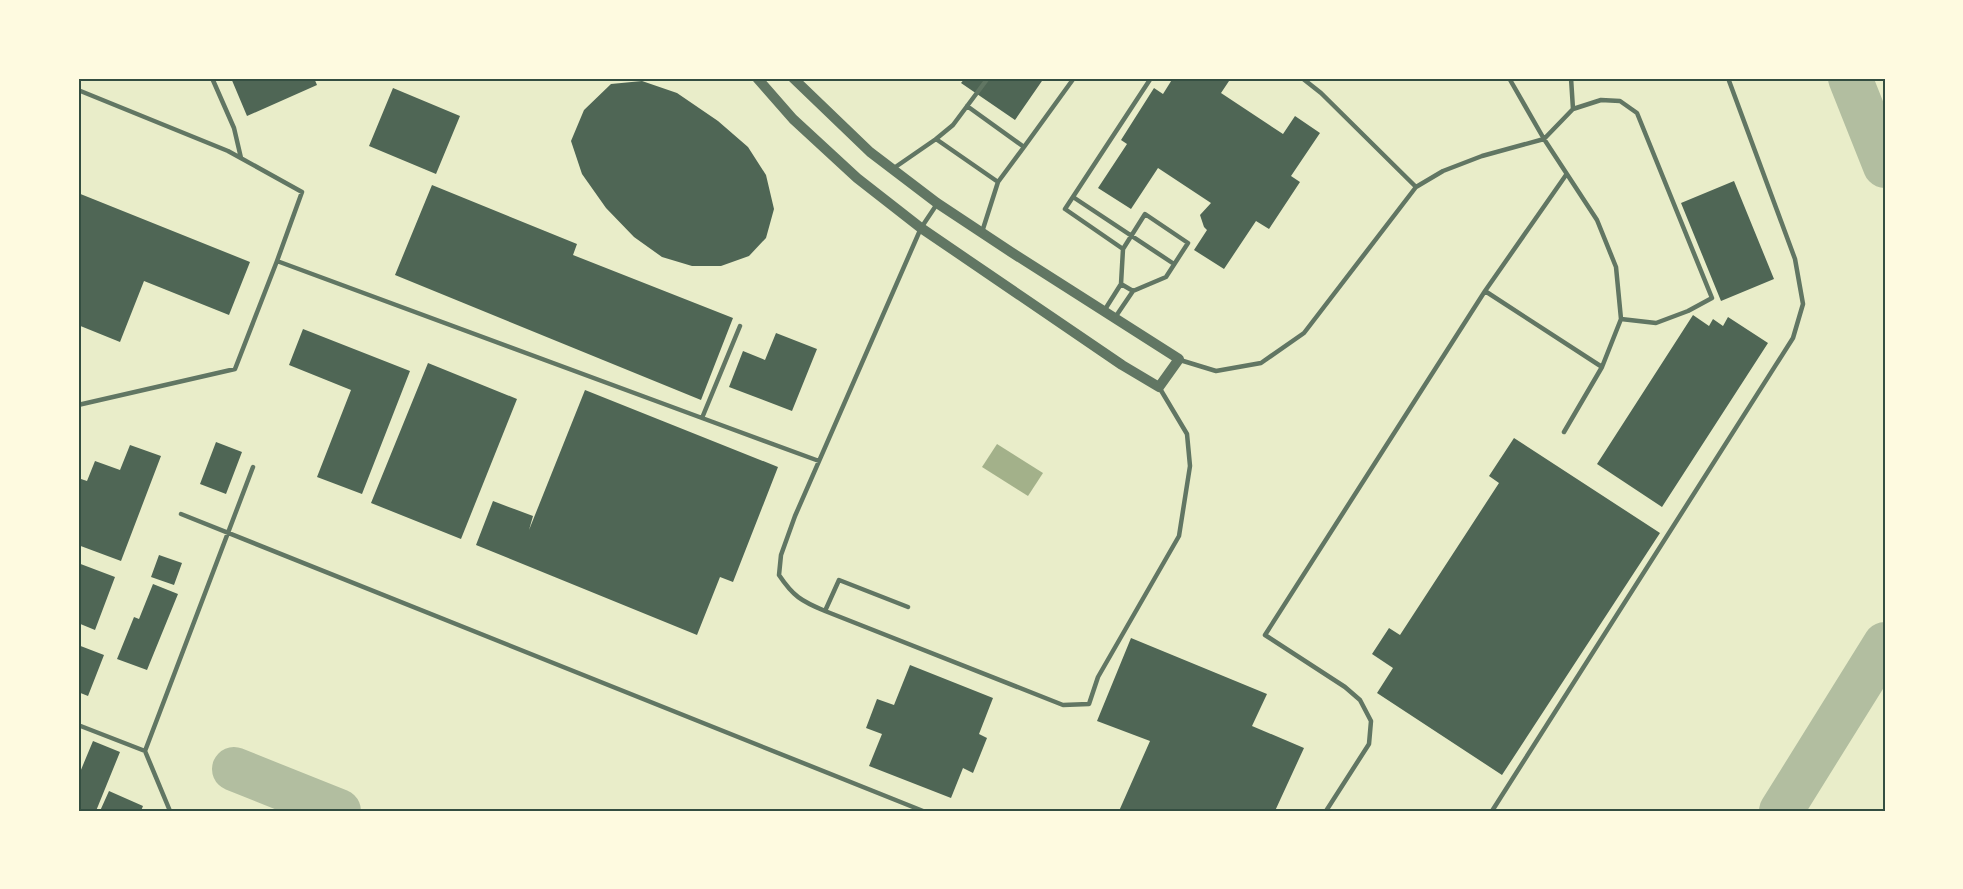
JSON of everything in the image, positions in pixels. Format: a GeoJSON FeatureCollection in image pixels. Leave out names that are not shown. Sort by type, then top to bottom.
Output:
{"type":"FeatureCollection","features":[{"type":"Feature","properties":{"kind":"street"},"geometry":{"type":"LineString","coordinates":[[757,78],[793,119],[857,178],[921,228],[1122,365],[1159,387],[1179,359],[937,203],[870,152],[793,78]]}},
{"type":"Feature","properties":{"kind":"lane"},"geometry":{"type":"LineString","coordinates":[[212,78],[234,128],[241,158]]}},
{"type":"Feature","properties":{"kind":"lane"},"geometry":{"type":"LineString","coordinates":[[892,169],[936,139],[953,124],[988,78]]}},
{"type":"Feature","properties":{"kind":"lane"},"geometry":{"type":"LineString","coordinates":[[982,232],[998,183],[1074,78]]}},
{"type":"Feature","properties":{"kind":"lane"},"geometry":{"type":"LineString","coordinates":[[1123,249],[1065,209],[1151,78]]}},
{"type":"Feature","properties":{"kind":"lane"},"geometry":{"type":"LineString","coordinates":[[1302,78],[1321,93],[1416,187]]}},
{"type":"Feature","properties":{"kind":"lane"},"geometry":{"type":"LineString","coordinates":[[1509,78],[1544,140],[1597,219],[1616,267],[1621,319],[1602,367],[1564,432]]}},
{"type":"Feature","properties":{"kind":"lane"},"geometry":{"type":"LineString","coordinates":[[1571,78],[1573,109]]}},
{"type":"Feature","properties":{"kind":"lane"},"geometry":{"type":"LineString","coordinates":[[1492,811],[1793,339],[1803,304],[1795,259],[1728,78]]}},
{"type":"Feature","properties":{"kind":"lane"},"geometry":{"type":"LineString","coordinates":[[78,90],[228,151],[302,192],[235,369],[78,405]]}},
{"type":"Feature","properties":{"kind":"lane"},"geometry":{"type":"LineString","coordinates":[[1179,359],[1216,370],[1261,363],[1305,333],[1416,187],[1443,171],[1482,156],[1544,140],[1573,109],[1601,100],[1620,101],[1637,113],[1712,298],[1688,311],[1656,323],[1621,319]]}},
{"type":"Feature","properties":{"kind":"lane"},"geometry":{"type":"LineString","coordinates":[[967,106],[1024,147]]}},
{"type":"Feature","properties":{"kind":"lane"},"geometry":{"type":"LineString","coordinates":[[936,139],[998,183]]}},
{"type":"Feature","properties":{"kind":"lane"},"geometry":{"type":"LineString","coordinates":[[1326,811],[1369,744],[1371,721],[1359,700],[1345,687],[1265,635],[1485,291],[1566,175]]}},
{"type":"Feature","properties":{"kind":"lane"},"geometry":{"type":"LineString","coordinates":[[1073,197],[1174,264]]}},
{"type":"Feature","properties":{"kind":"lane"},"geometry":{"type":"LineString","coordinates":[[937,203],[921,228],[819,461],[781,555],[779,575],[800,601],[1063,705],[1089,704],[1098,678],[1179,536],[1190,466],[1187,434],[1159,387]]}},
{"type":"Feature","properties":{"kind":"lane"},"geometry":{"type":"LineString","coordinates":[[1104,312],[1121,284],[1123,249],[1145,214],[1188,243],[1166,277],[1133,291],[1114,319]]}},
{"type":"Feature","properties":{"kind":"lane"},"geometry":{"type":"LineString","coordinates":[[277,261],[819,461]]}},
{"type":"Feature","properties":{"kind":"lane"},"geometry":{"type":"LineString","coordinates":[[1121,284],[1133,291]]}},
{"type":"Feature","properties":{"kind":"lane"},"geometry":{"type":"LineString","coordinates":[[1485,291],[1602,367]]}},
{"type":"Feature","properties":{"kind":"lane"},"geometry":{"type":"LineString","coordinates":[[702,418],[740,326]]}},
{"type":"Feature","properties":{"kind":"lane"},"geometry":{"type":"LineString","coordinates":[[170,811],[146,751],[253,467]]}},
{"type":"Feature","properties":{"kind":"lane"},"geometry":{"type":"LineString","coordinates":[[181,514],[923,811]]}},
{"type":"Feature","properties":{"kind":"lane"},"geometry":{"type":"LineString","coordinates":[[825,611],[839,580],[908,607]]}},
{"type":"Feature","properties":{"kind":"lane"},"geometry":{"type":"LineString","coordinates":[[78,725],[146,751]]}},
{"type":"Feature","properties":{"kind":"shaded area"},"geometry":{"type":"Polygon","coordinates":[[[997,444],[1043,473],[1028,496],[982,467],[997,444]]]}},
{"type":"Feature","properties":{"kind":"building"},"geometry":{"type":"Polygon","coordinates":[[[231,78],[314,78],[317,85],[247,116],[231,78]]]}},
{"type":"Feature","properties":{"kind":"building"},"geometry":{"type":"Polygon","coordinates":[[[965,78],[1044,78],[1015,120],[961,83],[965,78]]]}},
{"type":"Feature","properties":{"kind":"building"},"geometry":{"type":"Polygon","coordinates":[[[1173,78],[1231,78],[1221,93],[1283,134],[1295,116],[1320,133],[1291,176],[1300,182],[1269,229],[1256,221],[1224,269],[1194,250],[1207,230],[1200,215],[1211,203],[1158,168],[1131,209],[1098,188],[1127,144],[1121,140],[1154,88],[1163,94],[1173,78]]]}},
{"type":"Feature","properties":{"kind":"building"},"geometry":{"type":"Polygon","coordinates":[[[642,81],[677,93],[718,121],[748,147],[766,175],[774,209],[766,238],[749,256],[721,266],[692,266],[662,257],[634,237],[606,208],[582,174],[571,141],[584,110],[611,84],[642,81]]]}},
{"type":"Feature","properties":{"kind":"building"},"geometry":{"type":"Polygon","coordinates":[[[393,88],[460,116],[436,174],[369,146],[393,88]]]}},
{"type":"Feature","properties":{"kind":"building"},"geometry":{"type":"Polygon","coordinates":[[[1734,181],[1774,279],[1721,301],[1681,203],[1734,181]]]}},
{"type":"Feature","properties":{"kind":"building"},"geometry":{"type":"Polygon","coordinates":[[[432,185],[577,244],[573,255],[733,318],[701,400],[395,275],[432,185]]]}},
{"type":"Feature","properties":{"kind":"building"},"geometry":{"type":"Polygon","coordinates":[[[78,193],[250,262],[229,315],[144,281],[120,342],[78,325],[78,193]]]}},
{"type":"Feature","properties":{"kind":"building"},"geometry":{"type":"Polygon","coordinates":[[[1693,315],[1709,326],[1713,319],[1723,326],[1728,317],[1768,343],[1662,507],[1597,464],[1693,315]]]}},
{"type":"Feature","properties":{"kind":"building"},"geometry":{"type":"Polygon","coordinates":[[[303,329],[410,371],[362,494],[317,477],[351,390],[289,365],[303,329]]]}},
{"type":"Feature","properties":{"kind":"building"},"geometry":{"type":"Polygon","coordinates":[[[776,333],[817,349],[792,411],[729,387],[743,351],[765,360],[776,333]]]}},
{"type":"Feature","properties":{"kind":"building"},"geometry":{"type":"Polygon","coordinates":[[[428,363],[517,399],[461,539],[371,503],[428,363]]]}},
{"type":"Feature","properties":{"kind":"building"},"geometry":{"type":"Polygon","coordinates":[[[585,390],[778,467],[733,582],[720,577],[697,635],[476,545],[493,501],[533,516],[529,530],[585,390]]]}},
{"type":"Feature","properties":{"kind":"building"},"geometry":{"type":"Polygon","coordinates":[[[1514,438],[1660,533],[1502,775],[1377,693],[1393,668],[1372,654],[1389,628],[1400,635],[1499,483],[1489,476],[1514,438]]]}},
{"type":"Feature","properties":{"kind":"building"},"geometry":{"type":"Polygon","coordinates":[[[216,442],[242,452],[226,494],[200,484],[216,442]]]}},
{"type":"Feature","properties":{"kind":"building"},"geometry":{"type":"Polygon","coordinates":[[[130,445],[161,456],[121,561],[78,545],[78,478],[87,481],[95,461],[120,470],[130,445]]]}},
{"type":"Feature","properties":{"kind":"building"},"geometry":{"type":"Polygon","coordinates":[[[159,555],[182,563],[174,585],[151,577],[159,555]]]}},
{"type":"Feature","properties":{"kind":"building"},"geometry":{"type":"Polygon","coordinates":[[[78,563],[115,577],[95,630],[78,623],[78,563]]]}},
{"type":"Feature","properties":{"kind":"building"},"geometry":{"type":"Polygon","coordinates":[[[153,584],[178,594],[147,670],[117,659],[134,617],[139,619],[153,584]]]}},
{"type":"Feature","properties":{"kind":"building"},"geometry":{"type":"Polygon","coordinates":[[[1131,638],[1267,694],[1252,726],[1304,748],[1275,811],[1119,811],[1150,741],[1097,721],[1131,638]]]}},
{"type":"Feature","properties":{"kind":"building"},"geometry":{"type":"Polygon","coordinates":[[[78,645],[104,655],[88,696],[78,692],[78,645]]]}},
{"type":"Feature","properties":{"kind":"building"},"geometry":{"type":"Polygon","coordinates":[[[910,665],[993,698],[979,734],[987,738],[973,773],[963,768],[951,798],[869,766],[882,734],[866,728],[877,699],[894,705],[910,665]]]}},
{"type":"Feature","properties":{"kind":"building"},"geometry":{"type":"Polygon","coordinates":[[[93,741],[120,752],[96,811],[78,811],[78,777],[93,741]]]}},
{"type":"Feature","properties":{"kind":"building"},"geometry":{"type":"Polygon","coordinates":[[[109,791],[143,806],[141,811],[100,811],[109,791]]]}},
{"type":"Feature","properties":{"kind":"taxiway"},"geometry":{"type":"LineString","coordinates":[[1850,78],[1885,166]]}},
{"type":"Feature","properties":{"kind":"taxiway"},"geometry":{"type":"LineString","coordinates":[[1781,811],[1885,644]]}},
{"type":"Feature","properties":{"kind":"taxiway"},"geometry":{"type":"LineString","coordinates":[[234,769],[339,811]]}}]}
